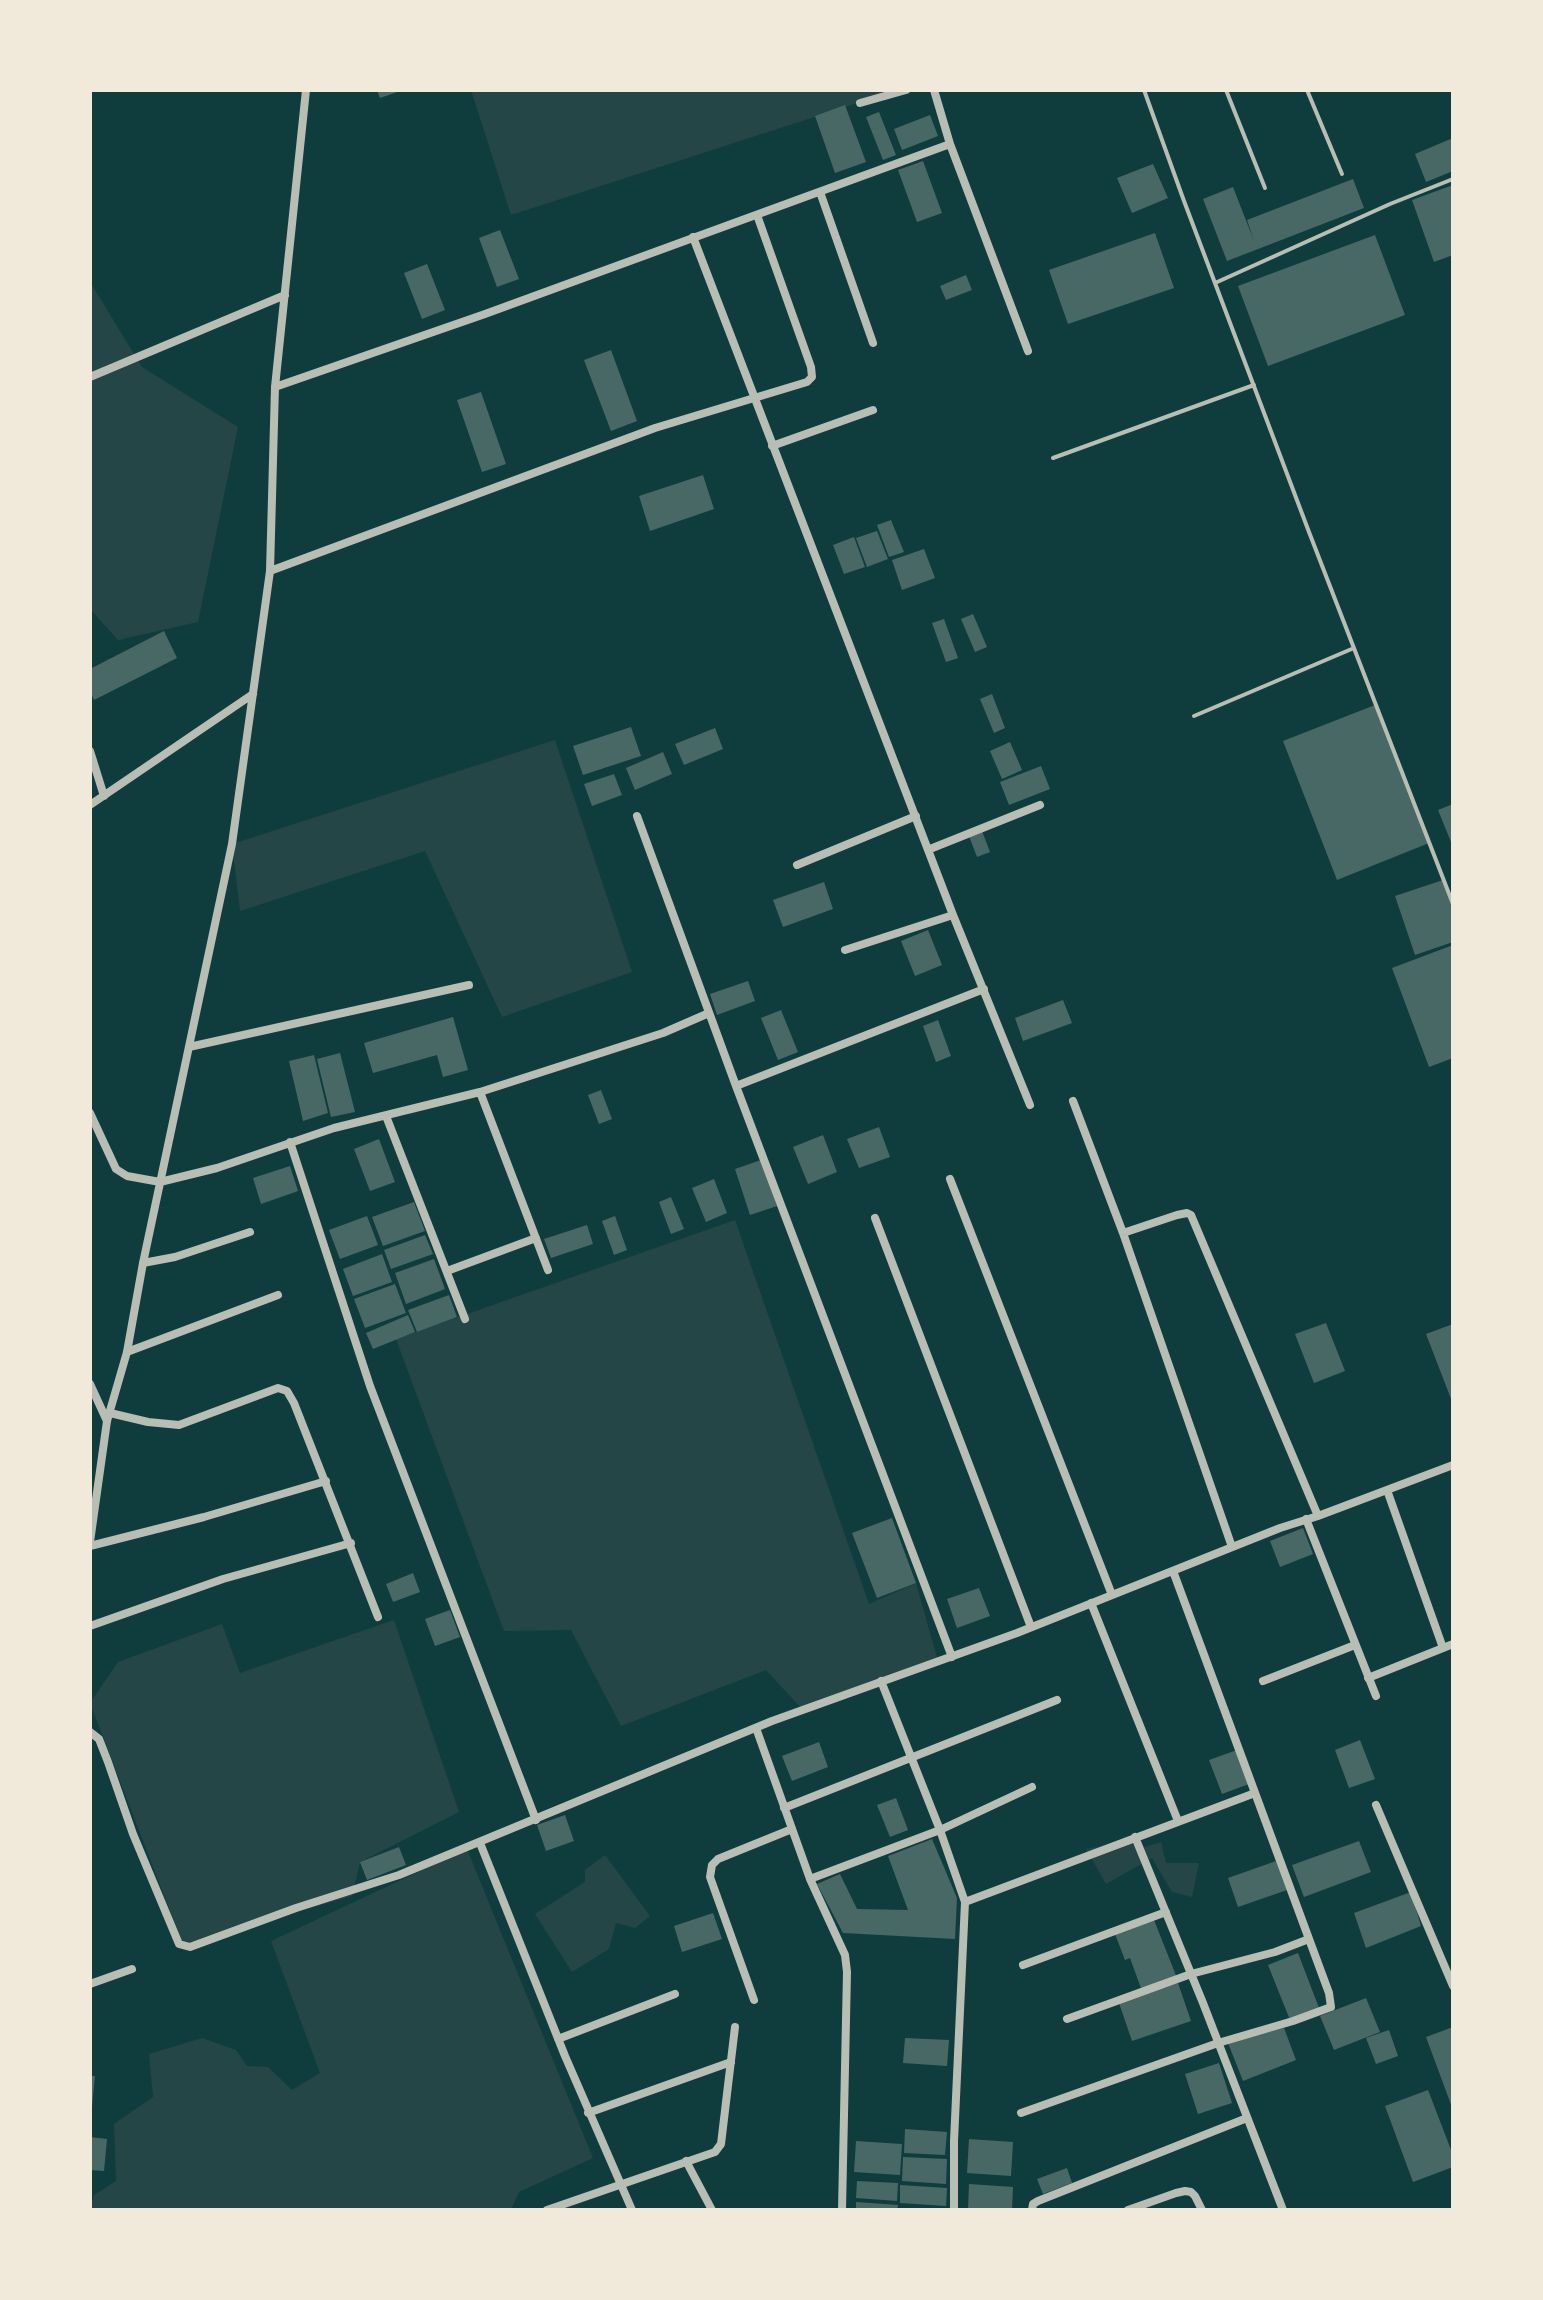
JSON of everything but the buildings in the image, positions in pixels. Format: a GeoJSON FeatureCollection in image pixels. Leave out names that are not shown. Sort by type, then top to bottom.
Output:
{"type":"FeatureCollection","features":[{"type":"Feature","properties":{"kind":"street"},"geometry":{"type":"LineString","coordinates":[[306,90],[275,387],[270,571],[232,844],[127,1352],[109,1417],[90,1544],[204,1517],[326,1481]]}},
{"type":"Feature","properties":{"kind":"street"},"geometry":{"type":"LineString","coordinates":[[860,103],[906,90]]}},
{"type":"Feature","properties":{"kind":"street"},"geometry":{"type":"LineString","coordinates":[[934,90],[950,144],[1028,351]]}},
{"type":"Feature","properties":{"kind":"street"},"geometry":{"type":"LineString","coordinates":[[275,387],[485,314],[950,144]]}},
{"type":"Feature","properties":{"kind":"street"},"geometry":{"type":"LineString","coordinates":[[820,192],[873,343]]}},
{"type":"Feature","properties":{"kind":"street"},"geometry":{"type":"LineString","coordinates":[[270,571],[655,428],[807,382],[812,377],[811,367],[757,215]]}},
{"type":"Feature","properties":{"kind":"street"},"geometry":{"type":"LineString","coordinates":[[693,237],[953,915],[1030,1105]]}},
{"type":"Feature","properties":{"kind":"street"},"geometry":{"type":"LineString","coordinates":[[90,377],[285,295]]}},
{"type":"Feature","properties":{"kind":"street"},"geometry":{"type":"LineString","coordinates":[[772,446],[873,410]]}},
{"type":"Feature","properties":{"kind":"street"},"geometry":{"type":"LineString","coordinates":[[90,805],[253,694]]}},
{"type":"Feature","properties":{"kind":"street"},"geometry":{"type":"LineString","coordinates":[[90,751],[104,796]]}},
{"type":"Feature","properties":{"kind":"street"},"geometry":{"type":"LineString","coordinates":[[930,849],[1040,805]]}},
{"type":"Feature","properties":{"kind":"street"},"geometry":{"type":"LineString","coordinates":[[637,816],[952,1657]]}},
{"type":"Feature","properties":{"kind":"street"},"geometry":{"type":"LineString","coordinates":[[797,865],[916,816]]}},
{"type":"Feature","properties":{"kind":"street"},"geometry":{"type":"LineString","coordinates":[[845,950],[953,915]]}},
{"type":"Feature","properties":{"kind":"street"},"geometry":{"type":"LineString","coordinates":[[189,1047],[469,985]]}},
{"type":"Feature","properties":{"kind":"street"},"geometry":{"type":"LineString","coordinates":[[736,1086],[984,989]]}},
{"type":"Feature","properties":{"kind":"street"},"geometry":{"type":"LineString","coordinates":[[90,1113],[116,1169],[127,1176],[160,1182],[217,1168],[334,1128],[480,1092],[663,1033],[709,1013]]}},
{"type":"Feature","properties":{"kind":"street"},"geometry":{"type":"LineString","coordinates":[[480,1092],[548,1270]]}},
{"type":"Feature","properties":{"kind":"street"},"geometry":{"type":"LineString","coordinates":[[1073,1101],[1123,1233],[1232,1547]]}},
{"type":"Feature","properties":{"kind":"street"},"geometry":{"type":"LineString","coordinates":[[386,1116],[465,1319]]}},
{"type":"Feature","properties":{"kind":"street"},"geometry":{"type":"LineString","coordinates":[[290,1142],[370,1386],[536,1820]]}},
{"type":"Feature","properties":{"kind":"street"},"geometry":{"type":"LineString","coordinates":[[950,1179],[1112,1595]]}},
{"type":"Feature","properties":{"kind":"street"},"geometry":{"type":"LineString","coordinates":[[1123,1233],[1177,1215],[1191,1215],[1318,1516]]}},
{"type":"Feature","properties":{"kind":"street"},"geometry":{"type":"LineString","coordinates":[[875,1218],[1031,1627]]}},
{"type":"Feature","properties":{"kind":"street"},"geometry":{"type":"LineString","coordinates":[[143,1263],[175,1257],[250,1232]]}},
{"type":"Feature","properties":{"kind":"street"},"geometry":{"type":"LineString","coordinates":[[447,1271],[536,1238]]}},
{"type":"Feature","properties":{"kind":"street"},"geometry":{"type":"LineString","coordinates":[[127,1352],[278,1295]]}},
{"type":"Feature","properties":{"kind":"street"},"geometry":{"type":"LineString","coordinates":[[90,1384],[109,1417]]}},
{"type":"Feature","properties":{"kind":"street"},"geometry":{"type":"LineString","coordinates":[[109,1417],[179,1425],[278,1388],[287,1391],[351,1543],[378,1617]]}},
{"type":"Feature","properties":{"kind":"street"},"geometry":{"type":"LineString","coordinates":[[90,1732],[99,1739],[133,1834],[179,1944],[190,1947],[296,1908],[359,1889],[480,1843],[756,1728],[952,1657],[1232,1547],[1453,1465]]}},
{"type":"Feature","properties":{"kind":"street"},"geometry":{"type":"LineString","coordinates":[[1387,1490],[1443,1648]]}},
{"type":"Feature","properties":{"kind":"street"},"geometry":{"type":"LineString","coordinates":[[1306,1519],[1376,1696]]}},
{"type":"Feature","properties":{"kind":"street"},"geometry":{"type":"LineString","coordinates":[[90,1626],[223,1579],[351,1543]]}},
{"type":"Feature","properties":{"kind":"street"},"geometry":{"type":"LineString","coordinates":[[1021,2113],[1218,2043],[1331,2007],[1329,1993],[1173,1571]]}},
{"type":"Feature","properties":{"kind":"street"},"geometry":{"type":"LineString","coordinates":[[1091,1603],[1178,1821]]}},
{"type":"Feature","properties":{"kind":"street"},"geometry":{"type":"LineString","coordinates":[[1368,1678],[1453,1644]]}},
{"type":"Feature","properties":{"kind":"street"},"geometry":{"type":"LineString","coordinates":[[1263,1681],[1355,1645]]}},
{"type":"Feature","properties":{"kind":"street"},"geometry":{"type":"LineString","coordinates":[[881,1681],[965,1902],[954,2141],[954,2210]]}},
{"type":"Feature","properties":{"kind":"street"},"geometry":{"type":"LineString","coordinates":[[784,1808],[1057,1700]]}},
{"type":"Feature","properties":{"kind":"street"},"geometry":{"type":"LineString","coordinates":[[756,1728],[810,1879],[845,1955],[842,2210]]}},
{"type":"Feature","properties":{"kind":"street"},"geometry":{"type":"LineString","coordinates":[[810,1879],[940,1830],[1032,1787]]}},
{"type":"Feature","properties":{"kind":"street"},"geometry":{"type":"LineString","coordinates":[[965,1902],[1255,1793]]}},
{"type":"Feature","properties":{"kind":"street"},"geometry":{"type":"LineString","coordinates":[[1376,1805],[1453,1986]]}},
{"type":"Feature","properties":{"kind":"street"},"geometry":{"type":"LineString","coordinates":[[754,2000],[710,1877],[712,1865],[718,1859],[792,1829]]}},
{"type":"Feature","properties":{"kind":"street"},"geometry":{"type":"LineString","coordinates":[[1135,1837],[1283,2210]]}},
{"type":"Feature","properties":{"kind":"street"},"geometry":{"type":"LineString","coordinates":[[480,1843],[588,2113],[632,2210]]}},
{"type":"Feature","properties":{"kind":"street"},"geometry":{"type":"LineString","coordinates":[[1023,1965],[1166,1912]]}},
{"type":"Feature","properties":{"kind":"street"},"geometry":{"type":"LineString","coordinates":[[1067,2019],[1191,1974],[1275,1952],[1309,1939]]}},
{"type":"Feature","properties":{"kind":"street"},"geometry":{"type":"LineString","coordinates":[[90,1984],[132,1969]]}},
{"type":"Feature","properties":{"kind":"street"},"geometry":{"type":"LineString","coordinates":[[558,2039],[675,1994]]}},
{"type":"Feature","properties":{"kind":"street"},"geometry":{"type":"LineString","coordinates":[[547,2210],[715,2152],[721,2144],[735,2027]]}},
{"type":"Feature","properties":{"kind":"street"},"geometry":{"type":"LineString","coordinates":[[588,2113],[731,2062]]}},
{"type":"Feature","properties":{"kind":"street"},"geometry":{"type":"LineString","coordinates":[[1032,2210],[1033,2204],[1038,2201],[1247,2118]]}},
{"type":"Feature","properties":{"kind":"street"},"geometry":{"type":"LineString","coordinates":[[686,2161],[712,2210]]}},
{"type":"Feature","properties":{"kind":"street"},"geometry":{"type":"LineString","coordinates":[[1128,2210],[1185,2191],[1195,2196],[1202,2210]]}},
{"type":"Feature","properties":{"kind":"lane"},"geometry":{"type":"LineString","coordinates":[[1144,90],[1453,904]]}},
{"type":"Feature","properties":{"kind":"lane"},"geometry":{"type":"LineString","coordinates":[[1226,90],[1265,188]]}},
{"type":"Feature","properties":{"kind":"lane"},"geometry":{"type":"LineString","coordinates":[[1307,90],[1342,174]]}},
{"type":"Feature","properties":{"kind":"lane"},"geometry":{"type":"LineString","coordinates":[[1215,283],[1453,179]]}},
{"type":"Feature","properties":{"kind":"lane"},"geometry":{"type":"LineString","coordinates":[[1053,458],[1254,385]]}},
{"type":"Feature","properties":{"kind":"lane"},"geometry":{"type":"LineString","coordinates":[[1194,716],[1354,648]]}},
{"type":"Feature","properties":{"kind":"shaded area"},"geometry":{"type":"Polygon","coordinates":[[[471,90],[898,90],[511,215],[471,90]]]}},
{"type":"Feature","properties":{"kind":"shaded area"},"geometry":{"type":"Polygon","coordinates":[[[90,282],[142,367],[238,427],[198,622],[118,640],[90,609],[90,282]]]}},
{"type":"Feature","properties":{"kind":"shaded area"},"geometry":{"type":"Polygon","coordinates":[[[555,740],[632,972],[502,1017],[425,851],[240,911],[232,844],[555,740]]]}},
{"type":"Feature","properties":{"kind":"shaded area"},"geometry":{"type":"Polygon","coordinates":[[[735,1220],[869,1604],[916,1583],[938,1661],[803,1710],[766,1670],[621,1726],[571,1630],[504,1631],[396,1339],[735,1220]]]}},
{"type":"Feature","properties":{"kind":"shaded area"},"geometry":{"type":"Polygon","coordinates":[[[394,1620],[459,1812],[360,1862],[352,1896],[183,1945],[90,1703],[118,1662],[222,1624],[240,1673],[394,1620]]]}},
{"type":"Feature","properties":{"kind":"shaded area"},"geometry":{"type":"Polygon","coordinates":[[[1128,1841],[1138,1849],[1161,1842],[1166,1863],[1199,1863],[1192,1897],[1172,1892],[1152,1858],[1106,1884],[1086,1849],[1128,1841]]]}},
{"type":"Feature","properties":{"kind":"shaded area"},"geometry":{"type":"Polygon","coordinates":[[[467,1849],[593,2158],[519,2192],[511,2210],[90,2210],[94,2195],[116,2181],[114,2124],[153,2097],[149,2054],[202,2038],[236,2050],[247,2066],[268,2067],[292,2090],[320,2073],[271,1941],[467,1849]]]}},
{"type":"Feature","properties":{"kind":"shaded area"},"geometry":{"type":"Polygon","coordinates":[[[605,1855],[650,1916],[635,1928],[616,1923],[609,1949],[572,1972],[535,1914],[585,1882],[585,1870],[605,1855]]]}}]}
